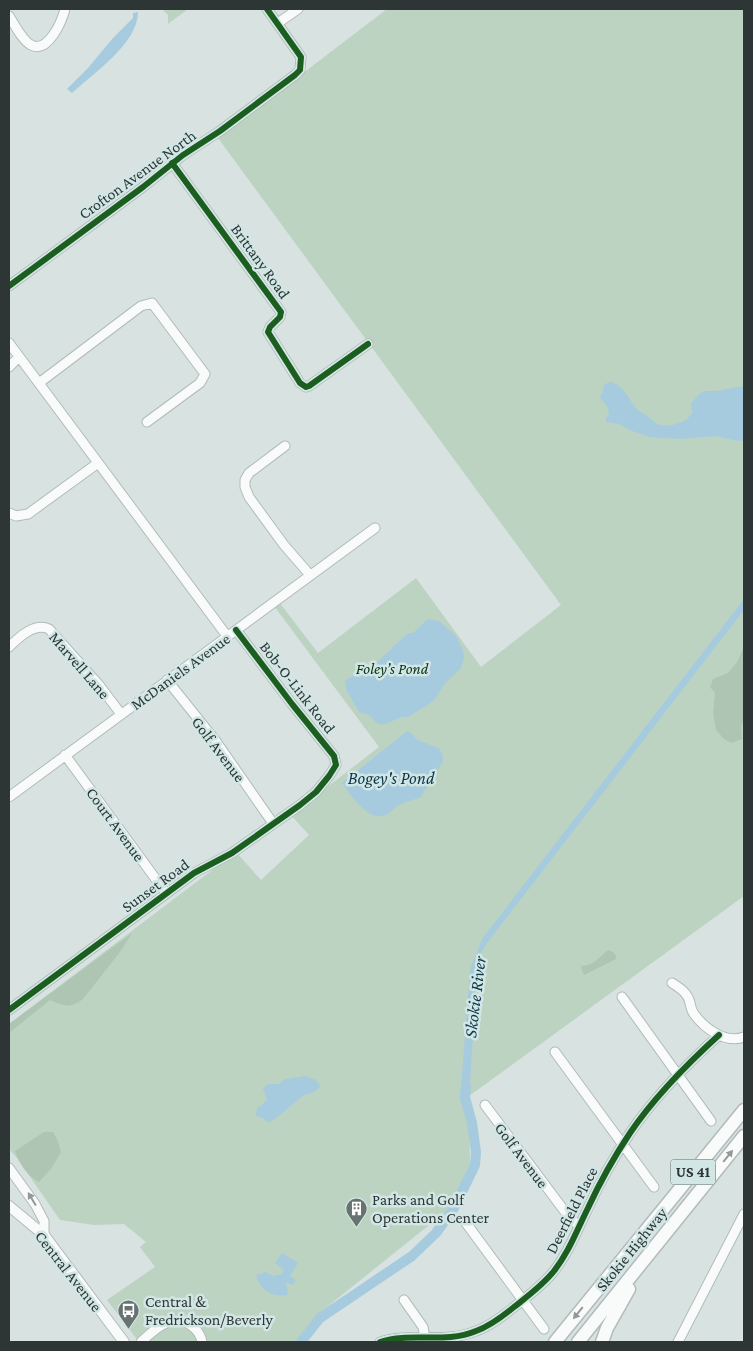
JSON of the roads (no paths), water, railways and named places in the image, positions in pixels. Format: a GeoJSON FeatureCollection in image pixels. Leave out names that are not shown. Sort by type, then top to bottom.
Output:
{"type":"FeatureCollection","features":[{"type":"Feature","properties":{"kind":"highway","name":"Skokie Highway"},"geometry":{"type":"LineString","coordinates":[[556,1340],[744,1110]]}},
{"type":"Feature","properties":{"kind":"highway","name":"Skokie Highway"},"geometry":{"type":"LineString","coordinates":[[578,1342],[744,1136]]}},
{"type":"Feature","properties":{"kind":"highway"},"geometry":{"type":"LineString","coordinates":[[602,1342],[607,1328],[626,1294],[676,1221]]}},
{"type":"Feature","properties":{"kind":"main road","name":"Central Avenue"},"geometry":{"type":"LineString","coordinates":[[9,1206],[44,1235],[124,1342]]}},
{"type":"Feature","properties":{"kind":"street"},"geometry":{"type":"LineString","coordinates":[[9,16],[28,43],[39,46],[48,40],[59,27],[65,9]]}},
{"type":"Feature","properties":{"kind":"street"},"geometry":{"type":"LineString","coordinates":[[267,9],[278,23],[298,9]]}},
{"type":"Feature","properties":{"kind":"street","name":"Crofton Avenue North"},"geometry":{"type":"LineString","coordinates":[[9,286],[143,187],[172,163],[220,131],[295,75],[300,70],[301,57],[278,23]]}},
{"type":"Feature","properties":{"kind":"street","name":"Brittany Road"},"geometry":{"type":"LineString","coordinates":[[172,163],[281,312],[280,317],[270,326],[268,332],[300,383],[306,387],[309,386],[368,344]]}},
{"type":"Feature","properties":{"kind":"street"},"geometry":{"type":"LineString","coordinates":[[39,383],[142,306],[152,303],[205,374],[200,382],[147,422]]}},
{"type":"Feature","properties":{"kind":"street"},"geometry":{"type":"LineString","coordinates":[[9,343],[227,636]]}},
{"type":"Feature","properties":{"kind":"street"},"geometry":{"type":"LineString","coordinates":[[9,367],[19,358]]}},
{"type":"Feature","properties":{"kind":"street"},"geometry":{"type":"LineString","coordinates":[[285,446],[249,473],[244,487],[255,505],[310,575]]}},
{"type":"Feature","properties":{"kind":"street"},"geometry":{"type":"LineString","coordinates":[[9,513],[16,516],[28,514],[98,463]]}},
{"type":"Feature","properties":{"kind":"street","name":"McDaniels Avenue"},"geometry":{"type":"LineString","coordinates":[[9,797],[374,528]]}},
{"type":"Feature","properties":{"kind":"street","name":"Marvell Lane"},"geometry":{"type":"LineString","coordinates":[[9,647],[32,629],[41,626],[50,629],[99,684],[121,714]]}},
{"type":"Feature","properties":{"kind":"street","name":"Bob-O-Link Road"},"geometry":{"type":"LineString","coordinates":[[236,630],[334,756],[336,763]]}},
{"type":"Feature","properties":{"kind":"street","name":"Golf Avenue"},"geometry":{"type":"LineString","coordinates":[[167,680],[215,740],[270,819]]}},
{"type":"Feature","properties":{"kind":"street","name":"Court Avenue"},"geometry":{"type":"LineString","coordinates":[[65,756],[166,893]]}},
{"type":"Feature","properties":{"kind":"street","name":"Sunset Road"},"geometry":{"type":"LineString","coordinates":[[9,1010],[194,873],[232,852],[300,805],[323,784],[336,763]]}},
{"type":"Feature","properties":{"kind":"street"},"geometry":{"type":"LineString","coordinates":[[672,983],[683,990],[690,1001],[692,1012],[698,1019],[719,1035],[731,1040],[744,1037]]}},
{"type":"Feature","properties":{"kind":"street"},"geometry":{"type":"LineString","coordinates":[[622,997],[711,1120]]}},
{"type":"Feature","properties":{"kind":"street","name":"Deerfield Place"},"geometry":{"type":"LineString","coordinates":[[380,1342],[398,1339],[453,1338],[478,1331],[535,1291],[552,1273],[570,1246],[599,1184],[622,1145],[643,1115],[677,1074],[719,1035]]}},
{"type":"Feature","properties":{"kind":"street"},"geometry":{"type":"LineString","coordinates":[[555,1052],[654,1188]]}},
{"type":"Feature","properties":{"kind":"street","name":"Golf Avenue"},"geometry":{"type":"LineString","coordinates":[[485,1105],[569,1217],[579,1226]]}},
{"type":"Feature","properties":{"kind":"street"},"geometry":{"type":"LineString","coordinates":[[9,1168],[35,1204],[44,1221],[44,1235]]}},
{"type":"Feature","properties":{"kind":"street"},"geometry":{"type":"LineString","coordinates":[[678,1342],[744,1214]]}},
{"type":"Feature","properties":{"kind":"street"},"geometry":{"type":"LineString","coordinates":[[466,1223],[544,1329]]}},
{"type":"Feature","properties":{"kind":"street"},"geometry":{"type":"LineString","coordinates":[[404,1300],[423,1327],[424,1338]]}},
{"type":"Feature","properties":{"kind":"street"},"geometry":{"type":"LineString","coordinates":[[141,1342],[158,1327],[173,1321],[180,1321],[195,1328],[202,1342]]}},
{"type":"Feature","properties":{"kind":"water"},"geometry":{"type":"Polygon","coordinates":[[[138,12],[136,24],[131,35],[113,57],[72,93],[67,89],[133,18],[133,13],[138,12]]]}},
{"type":"Feature","properties":{"kind":"water"},"geometry":{"type":"Polygon","coordinates":[[[611,382],[623,390],[639,411],[658,425],[672,425],[688,418],[692,413],[691,404],[699,394],[705,391],[744,386],[744,441],[716,436],[678,439],[650,437],[619,424],[606,422],[606,418],[609,415],[608,410],[600,398],[605,384],[611,382]]]}},
{"type":"Feature","properties":{"kind":"water"},"geometry":{"type":"Polygon","coordinates":[[[744,599],[744,610],[487,943],[479,957],[469,1096],[460,1102],[470,970],[482,939],[744,599]]]}},
{"type":"Feature","properties":{"kind":"water","name":"Foley’s Pond"},"geometry":{"type":"Polygon","coordinates":[[[428,619],[439,621],[456,636],[463,650],[464,658],[461,668],[445,683],[436,698],[429,704],[408,717],[401,717],[386,724],[378,724],[369,715],[359,712],[346,689],[345,680],[373,666],[408,633],[413,633],[428,619]]]}},
{"type":"Feature","properties":{"kind":"water","name":"Bogey's Pond"},"geometry":{"type":"Polygon","coordinates":[[[407,731],[418,740],[438,748],[442,753],[443,761],[421,797],[397,806],[383,816],[371,814],[359,805],[342,783],[407,731]]]}},
{"type":"Feature","properties":{"kind":"water"},"geometry":{"type":"Polygon","coordinates":[[[305,1076],[316,1080],[320,1086],[302,1097],[271,1122],[266,1122],[263,1118],[256,1116],[257,1108],[267,1099],[263,1089],[267,1084],[279,1084],[285,1079],[305,1076]]]}},
{"type":"Feature","properties":{"kind":"water"},"geometry":{"type":"Polygon","coordinates":[[[282,1253],[298,1263],[290,1276],[296,1280],[293,1285],[286,1282],[288,1295],[282,1296],[267,1292],[260,1285],[256,1275],[266,1272],[273,1276],[282,1274],[284,1270],[275,1263],[282,1253]]]}},
{"type":"Feature","properties":{"kind":"waterway","name":"Skokie River"},"geometry":{"type":"LineString","coordinates":[[301,1342],[320,1318],[412,1256],[436,1233],[454,1208],[475,1165],[476,1152],[472,1123],[465,1097],[466,1086]]}},
{"type":"Feature","properties":{"kind":"place","name":"Parks and Golf Operations Center"},"geometry":{"type":"Point","coordinates":[356,1227]}},
{"type":"Feature","properties":{"kind":"place","name":"Central & Fredrickson/Beverly"},"geometry":{"type":"Point","coordinates":[129,1329]}}]}
